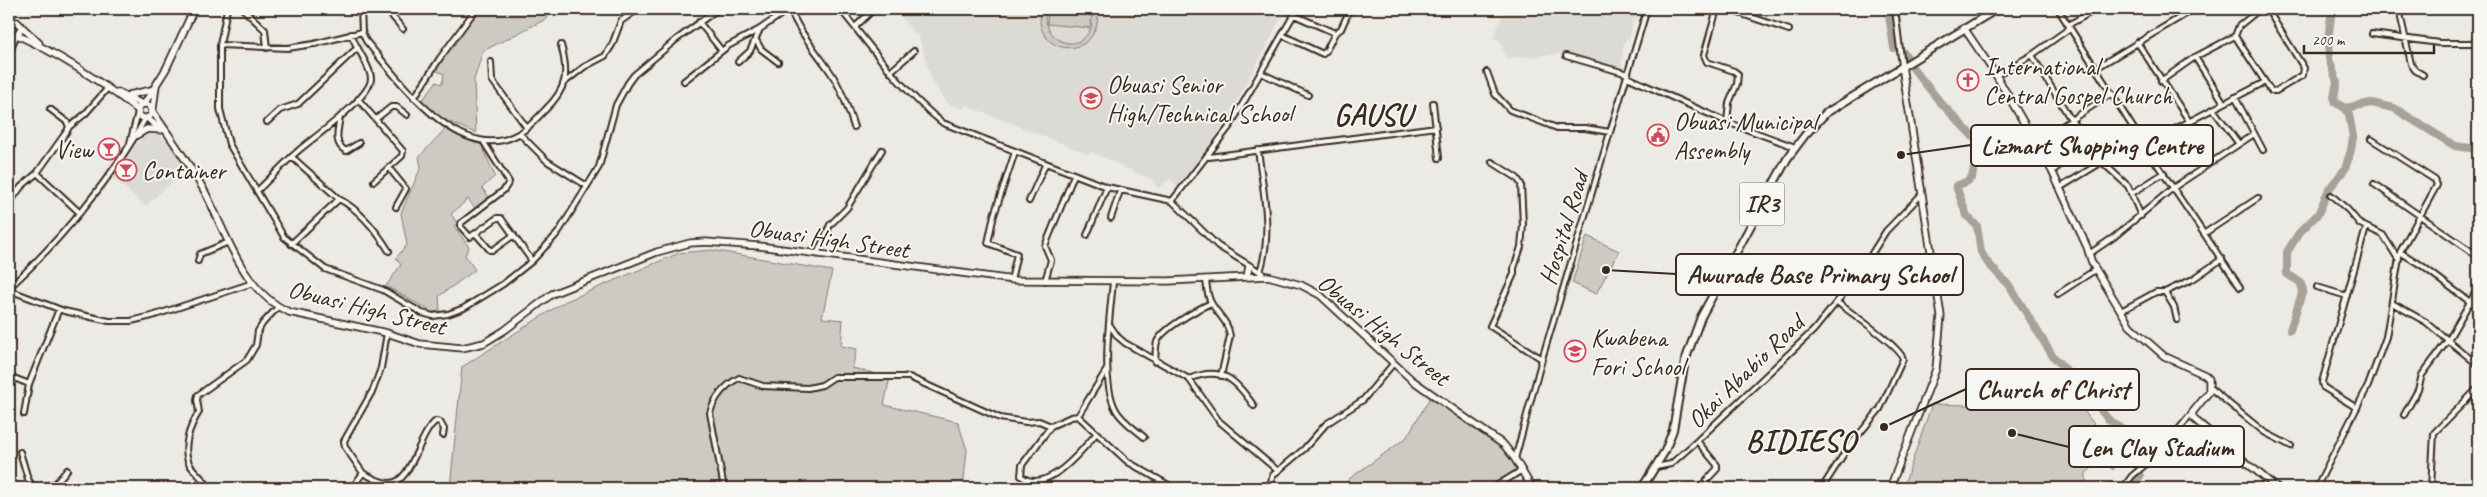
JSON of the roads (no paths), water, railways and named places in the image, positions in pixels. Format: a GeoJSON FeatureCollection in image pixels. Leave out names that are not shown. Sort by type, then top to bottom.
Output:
{"type":"FeatureCollection","features":[{"type":"Feature","properties":{"kind":"main road","name":"IR3"},"geometry":{"type":"LineString","coordinates":[[1642,488],[1665,451],[1673,430],[1685,361],[1698,324],[1795,147],[1826,113],[1997,9]]}},
{"type":"Feature","properties":{"kind":"street"},"geometry":{"type":"LineString","coordinates":[[129,147],[138,111],[166,69],[194,9]]}},
{"type":"Feature","properties":{"kind":"street"},"geometry":{"type":"LineString","coordinates":[[227,9],[220,45],[220,109],[223,127],[229,144],[284,238],[324,269],[382,290],[422,313],[433,316],[448,314],[464,308],[503,284],[532,261],[558,233],[587,186],[603,155],[616,105],[634,74],[718,9]]}},
{"type":"Feature","properties":{"kind":"street"},"geometry":{"type":"LineString","coordinates":[[243,9],[265,30],[267,48]]}},
{"type":"Feature","properties":{"kind":"street"},"geometry":{"type":"LineString","coordinates":[[361,9],[362,32],[366,41],[427,112],[443,123],[484,141],[494,141],[520,134],[552,104],[565,82],[584,67],[605,56],[612,45],[621,21],[638,9]]}},
{"type":"Feature","properties":{"kind":"street"},"geometry":{"type":"LineString","coordinates":[[386,9],[403,29]]}},
{"type":"Feature","properties":{"kind":"street"},"geometry":{"type":"LineString","coordinates":[[414,98],[440,58],[476,9]]}},
{"type":"Feature","properties":{"kind":"street"},"geometry":{"type":"LineString","coordinates":[[703,9],[708,16]]}},
{"type":"Feature","properties":{"kind":"street"},"geometry":{"type":"LineString","coordinates":[[684,81],[722,51],[760,29],[789,9],[801,31],[838,84],[854,127]]}},
{"type":"Feature","properties":{"kind":"street"},"geometry":{"type":"LineString","coordinates":[[840,9],[890,72],[929,112],[943,123],[1045,165],[1107,187],[1172,201],[1218,246],[1268,276]]}},
{"type":"Feature","properties":{"kind":"street"},"geometry":{"type":"LineString","coordinates":[[855,28],[874,9]]}},
{"type":"Feature","properties":{"kind":"street"},"geometry":{"type":"LineString","coordinates":[[1172,201],[1209,157],[1230,126],[1297,9]]}},
{"type":"Feature","properties":{"kind":"street"},"geometry":{"type":"LineString","coordinates":[[1282,35],[1323,54],[1326,52],[1334,33],[1341,29],[1350,9]]}},
{"type":"Feature","properties":{"kind":"street","name":"Hospital Road"},"geometry":{"type":"LineString","coordinates":[[1515,459],[1542,359],[1647,9]]}},
{"type":"Feature","properties":{"kind":"street"},"geometry":{"type":"LineString","coordinates":[[1717,9],[1704,55],[1707,62],[1738,74],[1737,84],[1729,103],[1727,122]]}},
{"type":"Feature","properties":{"kind":"street"},"geometry":{"type":"LineString","coordinates":[[1727,9],[1789,30]]}},
{"type":"Feature","properties":{"kind":"street"},"geometry":{"type":"LineString","coordinates":[[1890,488],[1938,363],[1941,311],[1902,66],[1895,9]]}},
{"type":"Feature","properties":{"kind":"street"},"geometry":{"type":"LineString","coordinates":[[2058,9],[2144,145],[2205,232],[2240,287]]}},
{"type":"Feature","properties":{"kind":"street"},"geometry":{"type":"LineString","coordinates":[[1996,75],[2032,55],[2069,26],[2097,9]]}},
{"type":"Feature","properties":{"kind":"street"},"geometry":{"type":"LineString","coordinates":[[2096,68],[2194,9]]}},
{"type":"Feature","properties":{"kind":"street"},"geometry":{"type":"LineString","coordinates":[[2161,81],[2195,57],[2235,36],[2238,26],[2260,9]]}},
{"type":"Feature","properties":{"kind":"street"},"geometry":{"type":"LineString","coordinates":[[2235,36],[2263,82],[2273,91],[2303,75],[2304,72],[2267,9]]}},
{"type":"Feature","properties":{"kind":"street"},"geometry":{"type":"LineString","coordinates":[[2399,9],[2412,68],[2423,75]]}},
{"type":"Feature","properties":{"kind":"street"},"geometry":{"type":"LineString","coordinates":[[1294,15],[1334,33]]}},
{"type":"Feature","properties":{"kind":"street"},"geometry":{"type":"LineString","coordinates":[[10,23],[17,22],[40,45]]}},
{"type":"Feature","properties":{"kind":"street"},"geometry":{"type":"LineString","coordinates":[[699,22],[722,51]]}},
{"type":"Feature","properties":{"kind":"street"},"geometry":{"type":"LineString","coordinates":[[9,54],[22,28]]}},
{"type":"Feature","properties":{"kind":"street"},"geometry":{"type":"LineString","coordinates":[[1964,28],[1996,75],[2039,147],[2061,187],[2095,270],[2130,326],[2164,356],[2205,374],[2209,379],[2210,388],[2192,413],[2159,453],[2132,476],[2123,488]]}},
{"type":"Feature","properties":{"kind":"street"},"geometry":{"type":"LineString","coordinates":[[738,62],[750,51],[760,29]]}},
{"type":"Feature","properties":{"kind":"street"},"geometry":{"type":"LineString","coordinates":[[9,32],[40,45],[111,89],[149,105],[153,111]]}},
{"type":"Feature","properties":{"kind":"street"},"geometry":{"type":"LineString","coordinates":[[220,45],[267,48],[314,44],[362,32]]}},
{"type":"Feature","properties":{"kind":"street"},"geometry":{"type":"LineString","coordinates":[[257,191],[292,157],[340,118],[369,88],[371,81],[368,66],[356,49],[351,34]]}},
{"type":"Feature","properties":{"kind":"street"},"geometry":{"type":"LineString","coordinates":[[2372,34],[2406,40],[2478,43]]}},
{"type":"Feature","properties":{"kind":"street"},"geometry":{"type":"LineString","coordinates":[[756,40],[761,49],[778,62]]}},
{"type":"Feature","properties":{"kind":"street"},"geometry":{"type":"LineString","coordinates":[[2137,42],[2189,121]]}},
{"type":"Feature","properties":{"kind":"street"},"geometry":{"type":"LineString","coordinates":[[561,45],[566,69],[565,82]]}},
{"type":"Feature","properties":{"kind":"street"},"geometry":{"type":"LineString","coordinates":[[267,122],[283,108],[298,104],[356,49]]}},
{"type":"Feature","properties":{"kind":"street"},"geometry":{"type":"LineString","coordinates":[[890,72],[914,51]]}},
{"type":"Feature","properties":{"kind":"street"},"geometry":{"type":"LineString","coordinates":[[2032,55],[2071,120],[2102,162],[2128,186],[2141,216]]}},
{"type":"Feature","properties":{"kind":"street"},"geometry":{"type":"LineString","coordinates":[[1566,56],[1627,76],[1727,122],[1795,147]]}},
{"type":"Feature","properties":{"kind":"street"},"geometry":{"type":"LineString","coordinates":[[2195,57],[2224,103]]}},
{"type":"Feature","properties":{"kind":"street"},"geometry":{"type":"LineString","coordinates":[[491,62],[490,74],[495,86],[527,128]]}},
{"type":"Feature","properties":{"kind":"street"},"geometry":{"type":"LineString","coordinates":[[1487,72],[1495,94],[1510,110],[1558,128],[1585,128],[1610,132]]}},
{"type":"Feature","properties":{"kind":"street"},"geometry":{"type":"LineString","coordinates":[[1261,73],[1308,95]]}},
{"type":"Feature","properties":{"kind":"street"},"geometry":{"type":"LineString","coordinates":[[2144,145],[2263,82]]}},
{"type":"Feature","properties":{"kind":"street"},"geometry":{"type":"LineString","coordinates":[[156,84],[153,111],[146,118],[129,147],[79,212],[9,287],[59,309],[90,319],[109,322],[132,321],[253,283]]}},
{"type":"Feature","properties":{"kind":"street"},"geometry":{"type":"LineString","coordinates":[[9,204],[21,187],[37,173],[64,138],[69,127],[111,89]]}},
{"type":"Feature","properties":{"kind":"street","name":"Obuasi High Street"},"geometry":{"type":"LineString","coordinates":[[111,89],[164,131]]}},
{"type":"Feature","properties":{"kind":"street"},"geometry":{"type":"LineString","coordinates":[[127,96],[151,90]]}},
{"type":"Feature","properties":{"kind":"street"},"geometry":{"type":"LineString","coordinates":[[2000,161],[2013,159],[2039,147],[2071,120],[2112,93]]}},
{"type":"Feature","properties":{"kind":"street"},"geometry":{"type":"LineString","coordinates":[[2235,97],[2263,150]]}},
{"type":"Feature","properties":{"kind":"street"},"geometry":{"type":"LineString","coordinates":[[358,99],[403,151],[402,156],[374,181]]}},
{"type":"Feature","properties":{"kind":"street"},"geometry":{"type":"LineString","coordinates":[[1433,103],[1439,158]]}},
{"type":"Feature","properties":{"kind":"street"},"geometry":{"type":"LineString","coordinates":[[376,119],[394,106],[407,115]]}},
{"type":"Feature","properties":{"kind":"street"},"geometry":{"type":"LineString","coordinates":[[50,109],[67,122],[69,127]]}},
{"type":"Feature","properties":{"kind":"street"},"geometry":{"type":"LineString","coordinates":[[2212,109],[2239,144]]}},
{"type":"Feature","properties":{"kind":"street","name":"Obuasi High Street"},"geometry":{"type":"LineString","coordinates":[[153,111],[204,191],[245,272],[253,283],[278,307],[289,312],[387,333],[420,344],[462,348],[484,343],[505,330],[552,294],[657,252],[690,243],[759,246],[1011,280],[1113,282],[1206,280],[1268,276],[1301,285],[1320,295],[1352,323],[1393,364],[1430,394],[1496,439],[1515,459],[1532,488]]}},
{"type":"Feature","properties":{"kind":"street"},"geometry":{"type":"LineString","coordinates":[[340,118],[337,136],[341,148],[346,151],[359,143]]}},
{"type":"Feature","properties":{"kind":"street"},"geometry":{"type":"LineString","coordinates":[[1209,157],[1436,127]]}},
{"type":"Feature","properties":{"kind":"street"},"geometry":{"type":"LineString","coordinates":[[136,136],[147,129],[164,131]]}},
{"type":"Feature","properties":{"kind":"street"},"geometry":{"type":"LineString","coordinates":[[520,134],[547,161],[587,186]]}},
{"type":"Feature","properties":{"kind":"street"},"geometry":{"type":"LineString","coordinates":[[2089,254],[2141,216],[2173,188],[2254,134]]}},
{"type":"Feature","properties":{"kind":"street"},"geometry":{"type":"LineString","coordinates":[[2316,488],[2368,386],[2386,337],[2400,252],[2421,215],[2436,182],[2371,139]]}},
{"type":"Feature","properties":{"kind":"street"},"geometry":{"type":"LineString","coordinates":[[484,141],[509,182],[504,190],[460,225],[468,236],[476,234],[500,217],[532,261]]}},
{"type":"Feature","properties":{"kind":"street"},"geometry":{"type":"LineString","coordinates":[[2052,171],[2090,145]]}},
{"type":"Feature","properties":{"kind":"street"},"geometry":{"type":"LineString","coordinates":[[816,254],[830,225],[847,208],[882,150]]}},
{"type":"Feature","properties":{"kind":"street"},"geometry":{"type":"LineString","coordinates":[[1258,150],[1266,225],[1265,255],[1260,272]]}},
{"type":"Feature","properties":{"kind":"street"},"geometry":{"type":"LineString","coordinates":[[1011,280],[1017,254],[988,243],[994,216],[1015,152]]}},
{"type":"Feature","properties":{"kind":"street"},"geometry":{"type":"LineString","coordinates":[[292,157],[339,200],[352,206],[380,235],[389,251]]}},
{"type":"Feature","properties":{"kind":"street"},"geometry":{"type":"LineString","coordinates":[[1492,162],[1517,178],[1521,184],[1523,225],[1514,274],[1490,326],[1542,359]]}},
{"type":"Feature","properties":{"kind":"street"},"geometry":{"type":"LineString","coordinates":[[2061,187],[2102,162]]}},
{"type":"Feature","properties":{"kind":"street"},"geometry":{"type":"LineString","coordinates":[[1029,201],[1045,165]]}},
{"type":"Feature","properties":{"kind":"street"},"geometry":{"type":"LineString","coordinates":[[389,168],[406,189],[396,207]]}},
{"type":"Feature","properties":{"kind":"street"},"geometry":{"type":"LineString","coordinates":[[37,173],[79,212]]}},
{"type":"Feature","properties":{"kind":"street"},"geometry":{"type":"LineString","coordinates":[[2131,194],[2164,173]]}},
{"type":"Feature","properties":{"kind":"street"},"geometry":{"type":"LineString","coordinates":[[1045,281],[1051,260],[1044,246],[1074,175]]}},
{"type":"Feature","properties":{"kind":"street"},"geometry":{"type":"LineString","coordinates":[[2374,184],[2478,256]]}},
{"type":"Feature","properties":{"kind":"street"},"geometry":{"type":"LineString","coordinates":[[1087,235],[1107,187]]}},
{"type":"Feature","properties":{"kind":"street"},"geometry":{"type":"LineString","coordinates":[[1111,218],[1120,191]]}},
{"type":"Feature","properties":{"kind":"street","name":"Okai Ababio Road"},"geometry":{"type":"LineString","coordinates":[[1656,467],[1671,464],[1814,330],[1838,303],[1886,231],[1922,194]]}},
{"type":"Feature","properties":{"kind":"street"},"geometry":{"type":"LineString","coordinates":[[2331,195],[2366,228],[2383,235],[2398,259]]}},
{"type":"Feature","properties":{"kind":"street"},"geometry":{"type":"LineString","coordinates":[[2205,232],[2258,198]]}},
{"type":"Feature","properties":{"kind":"street"},"geometry":{"type":"LineString","coordinates":[[291,244],[339,200]]}},
{"type":"Feature","properties":{"kind":"street"},"geometry":{"type":"LineString","coordinates":[[2358,408],[2322,385],[2366,228]]}},
{"type":"Feature","properties":{"kind":"street"},"geometry":{"type":"LineString","coordinates":[[476,234],[490,250],[493,250],[514,235]]}},
{"type":"Feature","properties":{"kind":"street"},"geometry":{"type":"LineString","coordinates":[[198,261],[200,254],[229,242]]}},
{"type":"Feature","properties":{"kind":"street"},"geometry":{"type":"LineString","coordinates":[[2400,252],[2478,308]]}},
{"type":"Feature","properties":{"kind":"street"},"geometry":{"type":"LineString","coordinates":[[2121,311],[2156,292],[2165,292],[2193,279],[2222,258]]}},
{"type":"Feature","properties":{"kind":"street"},"geometry":{"type":"LineString","coordinates":[[1247,277],[1249,266]]}},
{"type":"Feature","properties":{"kind":"street"},"geometry":{"type":"LineString","coordinates":[[2058,294],[2095,270]]}},
{"type":"Feature","properties":{"kind":"street"},"geometry":{"type":"LineString","coordinates":[[1206,280],[1211,303],[1228,324],[1230,336],[1221,376]]}},
{"type":"Feature","properties":{"kind":"street"},"geometry":{"type":"LineString","coordinates":[[1113,282],[1107,369],[1116,410],[1144,437]]}},
{"type":"Feature","properties":{"kind":"street"},"geometry":{"type":"LineString","coordinates":[[2317,287],[2347,296]]}},
{"type":"Feature","properties":{"kind":"street"},"geometry":{"type":"LineString","coordinates":[[2404,415],[2418,390],[2422,375],[2448,340],[2478,288]]}},
{"type":"Feature","properties":{"kind":"street"},"geometry":{"type":"LineString","coordinates":[[2165,292],[2174,306],[2177,320]]}},
{"type":"Feature","properties":{"kind":"street"},"geometry":{"type":"LineString","coordinates":[[1155,362],[1158,342],[1164,334],[1197,310],[1211,303]]}},
{"type":"Feature","properties":{"kind":"street"},"geometry":{"type":"LineString","coordinates":[[1822,488],[1848,450],[1880,409],[1903,359],[1901,353],[1838,303]]}},
{"type":"Feature","properties":{"kind":"street"},"geometry":{"type":"LineString","coordinates":[[2392,303],[2426,322],[2478,364]]}},
{"type":"Feature","properties":{"kind":"street"},"geometry":{"type":"LineString","coordinates":[[202,488],[206,483],[190,464],[188,452],[188,437],[192,424],[200,412],[197,400],[198,395],[247,360],[256,345],[262,323],[278,307]]}},
{"type":"Feature","properties":{"kind":"street"},"geometry":{"type":"LineString","coordinates":[[24,414],[29,384],[59,309]]}},
{"type":"Feature","properties":{"kind":"street"},"geometry":{"type":"LineString","coordinates":[[1109,324],[1118,338],[1155,362],[1189,379],[1219,421],[1278,470]]}},
{"type":"Feature","properties":{"kind":"street"},"geometry":{"type":"LineString","coordinates":[[387,333],[381,368],[373,390],[344,441],[345,447],[363,473],[383,482],[398,482],[405,475],[427,429],[436,421],[440,422],[444,429],[443,435]]}},
{"type":"Feature","properties":{"kind":"street"},"geometry":{"type":"LineString","coordinates":[[1270,488],[1274,475],[1278,470],[1304,449],[1326,424],[1363,400],[1393,364]]}},
{"type":"Feature","properties":{"kind":"street"},"geometry":{"type":"LineString","coordinates":[[1078,416],[1107,369]]}},
{"type":"Feature","properties":{"kind":"street"},"geometry":{"type":"LineString","coordinates":[[1189,379],[1208,373],[1221,376],[1239,385],[1254,406]]}},
{"type":"Feature","properties":{"kind":"street"},"geometry":{"type":"LineString","coordinates":[[9,376],[29,384]]}},
{"type":"Feature","properties":{"kind":"street"},"geometry":{"type":"LineString","coordinates":[[724,488],[710,413],[714,401],[732,382],[739,378],[763,386],[808,388],[822,385],[834,377],[909,378],[1000,418],[1026,422],[1039,421],[1052,426]]}},
{"type":"Feature","properties":{"kind":"street"},"geometry":{"type":"LineString","coordinates":[[2210,388],[2264,432],[2291,446]]}},
{"type":"Feature","properties":{"kind":"street"},"geometry":{"type":"LineString","coordinates":[[2478,388],[2434,433],[2431,488],[2478,486]]}},
{"type":"Feature","properties":{"kind":"street"},"geometry":{"type":"LineString","coordinates":[[2192,413],[2198,423],[2276,488]]}},
{"type":"Feature","properties":{"kind":"street"},"geometry":{"type":"LineString","coordinates":[[1078,416],[1071,417],[1052,426],[1022,465],[1021,476],[1026,480],[1037,481],[1056,474],[1096,434]]}},
{"type":"Feature","properties":{"kind":"street"},"geometry":{"type":"LineString","coordinates":[[1078,416],[1128,462],[1174,488]]}},
{"type":"Feature","properties":{"kind":"street"},"geometry":{"type":"LineString","coordinates":[[1697,441],[1717,465],[1717,469],[1699,488]]}},
{"type":"Feature","properties":{"kind":"street"},"geometry":{"type":"LineString","coordinates":[[20,452],[28,479],[35,488],[59,481],[67,470]]}},
{"type":"Feature","properties":{"kind":"street"},"geometry":{"type":"LineString","coordinates":[[1493,488],[1522,470]]}},
{"type":"Feature","properties":{"kind":"street"},"geometry":{"type":"LineString","coordinates":[[352,488],[363,473]]}},
{"type":"Feature","properties":{"kind":"street"},"geometry":{"type":"LineString","coordinates":[[59,481],[76,488]]}},
{"type":"Feature","properties":{"kind":"street"},"geometry":{"type":"LineString","coordinates":[[2109,488],[2111,486],[2118,488]]}},
{"type":"Feature","properties":{"kind":"waterway"},"geometry":{"type":"LineString","coordinates":[[1888,9],[1894,48]]}},
{"type":"Feature","properties":{"kind":"waterway"},"geometry":{"type":"LineString","coordinates":[[2290,330],[2303,290],[2300,282],[2287,274],[2287,252],[2299,233],[2318,214],[2329,189],[2345,169],[2353,137],[2349,114],[2345,108],[2336,103],[2334,97],[2337,82],[2329,59],[2328,40],[2332,9]]}},
{"type":"Feature","properties":{"kind":"waterway"},"geometry":{"type":"LineString","coordinates":[[1903,52],[1907,57]]}},
{"type":"Feature","properties":{"kind":"waterway"},"geometry":{"type":"LineString","coordinates":[[1912,67],[1940,102],[1980,144],[1972,177],[1968,181],[1956,186],[1967,216],[1977,226],[1981,252],[1987,262],[2011,288],[2052,355],[2066,370],[2076,391],[2096,404],[2107,418],[2125,432],[2138,467]]}},
{"type":"Feature","properties":{"kind":"waterway"},"geometry":{"type":"LineString","coordinates":[[2345,108],[2371,103],[2394,108],[2455,146],[2478,149]]}},
{"type":"Feature","properties":{"kind":"waterway"},"geometry":{"type":"LineString","coordinates":[[2133,488],[2140,476]]}},
{"type":"Feature","properties":{"kind":"place","name":"International Central Gospel Church"},"geometry":{"type":"Point","coordinates":[1968,80]}},
{"type":"Feature","properties":{"kind":"place","name":"Obuasi Senior High/Technical School"},"geometry":{"type":"Point","coordinates":[1091,98]}},
{"type":"Feature","properties":{"kind":"place","name":"Obuasi Municipal Assembly"},"geometry":{"type":"Point","coordinates":[1658,135]}},
{"type":"Feature","properties":{"kind":"place","name":"View"},"geometry":{"type":"Point","coordinates":[109,149]}},
{"type":"Feature","properties":{"kind":"place","name":"Lizmart Shopping Centre"},"geometry":{"type":"Point","coordinates":[1901,155]}},
{"type":"Feature","properties":{"kind":"place","name":"Container"},"geometry":{"type":"Point","coordinates":[126,170]}},
{"type":"Feature","properties":{"kind":"place","name":"Awurade Base Primary School"},"geometry":{"type":"Point","coordinates":[1606,270]}},
{"type":"Feature","properties":{"kind":"place","name":"Kwabena Fori School"},"geometry":{"type":"Point","coordinates":[1575,351]}},
{"type":"Feature","properties":{"kind":"place","name":"Church of Christ"},"geometry":{"type":"Point","coordinates":[1884,427]}},
{"type":"Feature","properties":{"kind":"place","name":"Len Clay Stadium"},"geometry":{"type":"Point","coordinates":[2012,433]}},
{"type":"Feature","properties":{"kind":"district","name":"GAUSU"},"geometry":{"type":"Point","coordinates":[1373,115]}},
{"type":"Feature","properties":{"kind":"district","name":"BIDIESO"},"geometry":{"type":"Point","coordinates":[1801,441]}}]}
